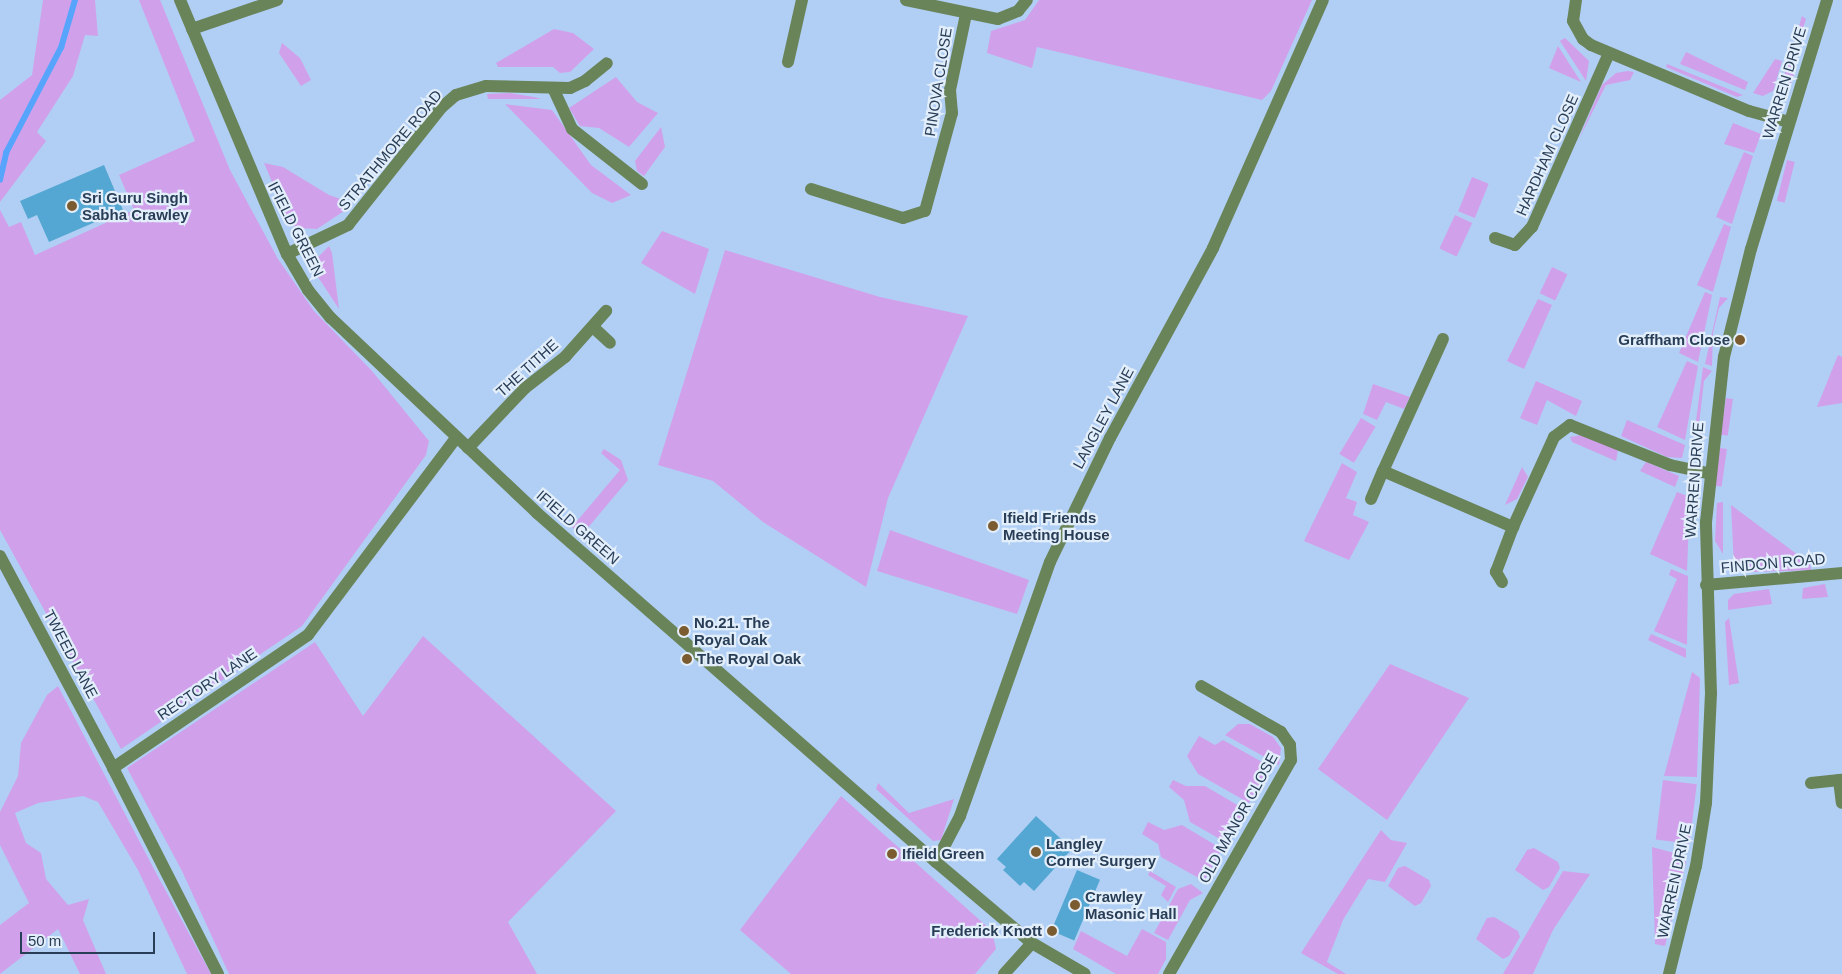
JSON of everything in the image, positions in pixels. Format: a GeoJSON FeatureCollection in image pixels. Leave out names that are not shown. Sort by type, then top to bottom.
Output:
{"type":"FeatureCollection","features":[{"type":"Feature","properties":{"kind":"street","name":"IFIELD GREEN"},"geometry":{"type":"LineString","coordinates":[[180,0],[287,254],[308,290],[332,318],[456,438],[936,862],[1032,943],[1085,974]]}},
{"type":"Feature","properties":{"kind":"street"},"geometry":{"type":"LineString","coordinates":[[192,29],[277,0]]}},
{"type":"Feature","properties":{"kind":"street"},"geometry":{"type":"LineString","coordinates":[[788,62],[802,0]]}},
{"type":"Feature","properties":{"kind":"street"},"geometry":{"type":"LineString","coordinates":[[906,0],[984,18],[1009,17],[1028,0]]}},
{"type":"Feature","properties":{"kind":"street","name":"LANGLEY LANE"},"geometry":{"type":"LineString","coordinates":[[936,862],[960,816],[995,710],[1050,562],[1097,464],[1212,248],[1323,0]]}},
{"type":"Feature","properties":{"kind":"street"},"geometry":{"type":"LineString","coordinates":[[1576,0],[1573,11],[1577,32],[1591,45],[1749,111],[1789,122]]}},
{"type":"Feature","properties":{"kind":"street","name":"WARREN DRIVE"},"geometry":{"type":"LineString","coordinates":[[1669,974],[1696,866],[1706,803],[1711,703],[1706,586],[1709,473],[1730,326],[1789,122],[1827,0]]}},
{"type":"Feature","properties":{"kind":"street","name":"PINOVA CLOSE"},"geometry":{"type":"LineString","coordinates":[[812,189],[903,218],[926,211],[952,113],[950,90],[966,14]]}},
{"type":"Feature","properties":{"kind":"street","name":"HARDHAM CLOSE"},"geometry":{"type":"LineString","coordinates":[[1495,238],[1515,245],[1532,227],[1610,53]]}},
{"type":"Feature","properties":{"kind":"street","name":"STRATHMORE ROAD"},"geometry":{"type":"LineString","coordinates":[[287,254],[348,225],[442,108],[456,95],[486,86],[552,88],[578,85],[608,63]]}},
{"type":"Feature","properties":{"kind":"street"},"geometry":{"type":"LineString","coordinates":[[552,88],[572,129],[642,184]]}},
{"type":"Feature","properties":{"kind":"street","name":"THE TITHE"},"geometry":{"type":"LineString","coordinates":[[468,448],[525,388],[565,357],[606,311]]}},
{"type":"Feature","properties":{"kind":"street"},"geometry":{"type":"LineString","coordinates":[[593,327],[610,343]]}},
{"type":"Feature","properties":{"kind":"street"},"geometry":{"type":"LineString","coordinates":[[1371,499],[1443,339]]}},
{"type":"Feature","properties":{"kind":"street"},"geometry":{"type":"LineString","coordinates":[[1502,582],[1496,572],[1513,527],[1554,437],[1570,425],[1670,466],[1709,473]]}},
{"type":"Feature","properties":{"kind":"street","name":"RECTORY LANE"},"geometry":{"type":"LineString","coordinates":[[113,768],[308,634],[456,438]]}},
{"type":"Feature","properties":{"kind":"street"},"geometry":{"type":"LineString","coordinates":[[1383,471],[1513,527]]}},
{"type":"Feature","properties":{"kind":"street","name":"TWEED LANE"},"geometry":{"type":"LineString","coordinates":[[0,556],[113,768]]}},
{"type":"Feature","properties":{"kind":"street","name":"FINDON ROAD"},"geometry":{"type":"LineString","coordinates":[[1706,586],[1842,573]]}},
{"type":"Feature","properties":{"kind":"street","name":"OLD MANOR CLOSE"},"geometry":{"type":"LineString","coordinates":[[1169,974],[1291,760],[1290,745],[1281,732],[1201,686]]}},
{"type":"Feature","properties":{"kind":"street"},"geometry":{"type":"LineString","coordinates":[[113,768],[218,974]]}},
{"type":"Feature","properties":{"kind":"street"},"geometry":{"type":"LineString","coordinates":[[1812,783],[1840,780],[1842,803]]}},
{"type":"Feature","properties":{"kind":"street"},"geometry":{"type":"LineString","coordinates":[[1004,974],[1032,943]]}},
{"type":"Feature","properties":{"kind":"shaded area"},"geometry":{"type":"Polygon","coordinates":[[[43,0],[95,0],[98,36],[85,35],[73,76],[37,132],[46,141],[0,202],[0,100],[32,75],[43,0]]]}},
{"type":"Feature","properties":{"kind":"shaded area"},"geometry":{"type":"Polygon","coordinates":[[[139,0],[160,0],[230,170],[278,259],[314,311],[372,371],[429,441],[426,455],[302,626],[121,749],[0,530],[0,210],[9,227],[21,222],[35,255],[134,210],[119,175],[195,141],[139,0]]]}},
{"type":"Feature","properties":{"kind":"shaded area"},"geometry":{"type":"Polygon","coordinates":[[[1039,0],[1312,0],[1271,91],[1262,100],[1037,47],[1032,68],[987,53],[991,31],[1025,20],[1039,0]]]}},
{"type":"Feature","properties":{"kind":"shaded area"},"geometry":{"type":"Polygon","coordinates":[[[1802,16],[1806,19],[1792,63],[1795,70],[1792,82],[1787,85],[1782,83],[1802,16]]]}},
{"type":"Feature","properties":{"kind":"shaded area"},"geometry":{"type":"Polygon","coordinates":[[[554,29],[573,33],[594,49],[570,72],[560,73],[553,67],[498,67],[496,63],[554,29]]]}},
{"type":"Feature","properties":{"kind":"shaded area"},"geometry":{"type":"Polygon","coordinates":[[[1565,38],[1589,61],[1586,81],[1560,41],[1565,38]]]}},
{"type":"Feature","properties":{"kind":"shaded area"},"geometry":{"type":"Polygon","coordinates":[[[282,43],[300,58],[311,80],[301,86],[279,53],[282,43]]]}},
{"type":"Feature","properties":{"kind":"shaded area"},"geometry":{"type":"Polygon","coordinates":[[[1558,46],[1581,82],[1549,68],[1558,46]]]}},
{"type":"Feature","properties":{"kind":"shaded area"},"geometry":{"type":"Polygon","coordinates":[[[1686,52],[1748,82],[1745,90],[1680,64],[1686,52]]]}},
{"type":"Feature","properties":{"kind":"shaded area"},"geometry":{"type":"Polygon","coordinates":[[[1775,59],[1782,61],[1773,91],[1763,96],[1753,93],[1775,59]]]}},
{"type":"Feature","properties":{"kind":"shaded area"},"geometry":{"type":"Polygon","coordinates":[[[1667,64],[1743,95],[1737,97],[1666,67],[1667,64]]]}},
{"type":"Feature","properties":{"kind":"shaded area"},"geometry":{"type":"Polygon","coordinates":[[[1634,72],[1630,80],[1606,85],[1578,141],[1602,85],[1616,73],[1634,72]]]}},
{"type":"Feature","properties":{"kind":"shaded area"},"geometry":{"type":"Polygon","coordinates":[[[616,77],[637,102],[658,113],[629,147],[599,128],[580,126],[569,108],[616,77]]]}},
{"type":"Feature","properties":{"kind":"shaded area"},"geometry":{"type":"Polygon","coordinates":[[[509,93],[541,99],[488,99],[487,94],[509,93]]]}},
{"type":"Feature","properties":{"kind":"shaded area"},"geometry":{"type":"Polygon","coordinates":[[[505,104],[552,110],[591,165],[631,195],[612,203],[592,193],[505,104]]]}},
{"type":"Feature","properties":{"kind":"shaded area"},"geometry":{"type":"Polygon","coordinates":[[[1733,123],[1761,134],[1754,153],[1724,144],[1733,123]]]}},
{"type":"Feature","properties":{"kind":"shaded area"},"geometry":{"type":"Polygon","coordinates":[[[661,127],[665,147],[644,176],[637,171],[635,161],[661,127]]]}},
{"type":"Feature","properties":{"kind":"shaded area"},"geometry":{"type":"Polygon","coordinates":[[[1744,152],[1753,156],[1732,224],[1716,217],[1744,152]]]}},
{"type":"Feature","properties":{"kind":"shaded area"},"geometry":{"type":"Polygon","coordinates":[[[1787,160],[1795,162],[1785,203],[1777,201],[1787,160]]]}},
{"type":"Feature","properties":{"kind":"shaded area"},"geometry":{"type":"Polygon","coordinates":[[[264,163],[283,167],[329,195],[350,202],[350,207],[317,229],[296,228],[287,217],[264,163]]]}},
{"type":"Feature","properties":{"kind":"shaded area"},"geometry":{"type":"Polygon","coordinates":[[[1472,177],[1489,184],[1475,218],[1458,211],[1472,177]]]}},
{"type":"Feature","properties":{"kind":"shaded area"},"geometry":{"type":"Polygon","coordinates":[[[1455,215],[1472,223],[1457,257],[1439,249],[1455,215]]]}},
{"type":"Feature","properties":{"kind":"shaded area"},"geometry":{"type":"Polygon","coordinates":[[[1724,224],[1731,227],[1713,292],[1697,285],[1724,224]]]}},
{"type":"Feature","properties":{"kind":"shaded area"},"geometry":{"type":"Polygon","coordinates":[[[662,231],[709,249],[695,294],[641,263],[662,231]]]}},
{"type":"Feature","properties":{"kind":"shaded area"},"geometry":{"type":"Polygon","coordinates":[[[329,246],[332,253],[339,309],[316,274],[320,262],[316,259],[329,246]]]}},
{"type":"Feature","properties":{"kind":"shaded area"},"geometry":{"type":"Polygon","coordinates":[[[725,250],[880,297],[968,316],[888,498],[866,587],[763,522],[713,481],[658,465],[725,250]]]}},
{"type":"Feature","properties":{"kind":"shaded area"},"geometry":{"type":"Polygon","coordinates":[[[1552,267],[1567,274],[1555,300],[1540,293],[1552,267]]]}},
{"type":"Feature","properties":{"kind":"shaded area"},"geometry":{"type":"Polygon","coordinates":[[[1705,292],[1712,295],[1698,362],[1679,353],[1705,292]]]}},
{"type":"Feature","properties":{"kind":"shaded area"},"geometry":{"type":"Polygon","coordinates":[[[1720,297],[1728,298],[1719,308],[1713,333],[1712,366],[1705,364],[1720,297]]]}},
{"type":"Feature","properties":{"kind":"shaded area"},"geometry":{"type":"Polygon","coordinates":[[[1538,299],[1552,305],[1524,369],[1507,361],[1538,299]]]}},
{"type":"Feature","properties":{"kind":"shaded area"},"geometry":{"type":"Polygon","coordinates":[[[1838,355],[1842,357],[1842,403],[1817,407],[1838,355]]]}},
{"type":"Feature","properties":{"kind":"shaded area"},"geometry":{"type":"Polygon","coordinates":[[[1687,361],[1698,366],[1685,440],[1657,427],[1687,361]]]}},
{"type":"Feature","properties":{"kind":"shaded area"},"geometry":{"type":"Polygon","coordinates":[[[1703,367],[1712,371],[1704,381],[1699,425],[1703,437],[1694,436],[1703,367]]]}},
{"type":"Feature","properties":{"kind":"shaded area"},"geometry":{"type":"Polygon","coordinates":[[[1536,381],[1582,401],[1576,416],[1547,400],[1537,425],[1520,418],[1536,381]]]}},
{"type":"Feature","properties":{"kind":"shaded area"},"geometry":{"type":"Polygon","coordinates":[[[1373,384],[1410,397],[1404,409],[1386,402],[1377,420],[1363,414],[1373,384]]]}},
{"type":"Feature","properties":{"kind":"shaded area"},"geometry":{"type":"Polygon","coordinates":[[[1726,398],[1733,399],[1728,436],[1721,435],[1726,398]]]}},
{"type":"Feature","properties":{"kind":"shaded area"},"geometry":{"type":"Polygon","coordinates":[[[1361,418],[1376,427],[1354,463],[1339,454],[1361,418]]]}},
{"type":"Feature","properties":{"kind":"shaded area"},"geometry":{"type":"Polygon","coordinates":[[[1627,420],[1685,445],[1682,458],[1667,457],[1621,436],[1627,420]]]}},
{"type":"Feature","properties":{"kind":"shaded area"},"geometry":{"type":"Polygon","coordinates":[[[1582,435],[1618,450],[1616,461],[1572,442],[1570,437],[1582,435]]]}},
{"type":"Feature","properties":{"kind":"shaded area"},"geometry":{"type":"Polygon","coordinates":[[[1720,448],[1727,449],[1722,487],[1715,486],[1720,448]]]}},
{"type":"Feature","properties":{"kind":"shaded area"},"geometry":{"type":"Polygon","coordinates":[[[604,449],[621,460],[628,480],[581,536],[572,527],[620,470],[601,453],[604,449]]]}},
{"type":"Feature","properties":{"kind":"shaded area"},"geometry":{"type":"Polygon","coordinates":[[[1646,462],[1679,476],[1675,487],[1640,471],[1646,462]]]}},
{"type":"Feature","properties":{"kind":"shaded area"},"geometry":{"type":"Polygon","coordinates":[[[1342,463],[1357,472],[1346,498],[1357,502],[1353,515],[1369,522],[1349,560],[1304,541],[1342,463]]]}},
{"type":"Feature","properties":{"kind":"shaded area"},"geometry":{"type":"Polygon","coordinates":[[[1522,467],[1528,477],[1517,499],[1505,505],[1522,467]]]}},
{"type":"Feature","properties":{"kind":"shaded area"},"geometry":{"type":"Polygon","coordinates":[[[1677,492],[1690,497],[1687,571],[1650,554],[1677,492]]]}},
{"type":"Feature","properties":{"kind":"shaded area"},"geometry":{"type":"Polygon","coordinates":[[[1723,502],[1723,554],[1715,541],[1717,503],[1723,502]]]}},
{"type":"Feature","properties":{"kind":"shaded area"},"geometry":{"type":"Polygon","coordinates":[[[1731,505],[1810,564],[1811,570],[1754,572],[1734,566],[1731,505]]]}},
{"type":"Feature","properties":{"kind":"shaded area"},"geometry":{"type":"Polygon","coordinates":[[[890,530],[1029,580],[1017,614],[877,571],[890,530]]]}},
{"type":"Feature","properties":{"kind":"shaded area"},"geometry":{"type":"Polygon","coordinates":[[[1671,569],[1688,576],[1687,645],[1654,631],[1677,579],[1669,575],[1671,569]]]}},
{"type":"Feature","properties":{"kind":"shaded area"},"geometry":{"type":"Polygon","coordinates":[[[1825,584],[1828,597],[1802,599],[1803,588],[1825,584]]]}},
{"type":"Feature","properties":{"kind":"shaded area"},"geometry":{"type":"Polygon","coordinates":[[[1769,589],[1772,604],[1728,610],[1728,600],[1734,594],[1769,589]]]}},
{"type":"Feature","properties":{"kind":"shaded area"},"geometry":{"type":"Polygon","coordinates":[[[1729,618],[1739,683],[1729,685],[1725,622],[1729,618]]]}},
{"type":"Feature","properties":{"kind":"shaded area"},"geometry":{"type":"Polygon","coordinates":[[[1651,634],[1686,649],[1686,658],[1648,640],[1651,634]]]}},
{"type":"Feature","properties":{"kind":"shaded area"},"geometry":{"type":"Polygon","coordinates":[[[423,636],[616,811],[508,922],[537,974],[229,974],[182,871],[127,768],[315,642],[363,716],[423,636]]]}},
{"type":"Feature","properties":{"kind":"shaded area"},"geometry":{"type":"Polygon","coordinates":[[[1390,664],[1469,698],[1387,820],[1318,769],[1390,664]]]}},
{"type":"Feature","properties":{"kind":"shaded area"},"geometry":{"type":"Polygon","coordinates":[[[1692,672],[1700,678],[1697,777],[1664,776],[1692,672]]]}},
{"type":"Feature","properties":{"kind":"shaded area"},"geometry":{"type":"Polygon","coordinates":[[[58,686],[211,974],[187,974],[138,870],[98,802],[83,796],[38,803],[15,813],[26,843],[41,853],[46,879],[68,905],[89,899],[83,920],[106,974],[80,974],[58,929],[0,974],[0,925],[29,903],[0,845],[0,812],[18,776],[21,743],[47,695],[58,686]]]}},
{"type":"Feature","properties":{"kind":"shaded area"},"geometry":{"type":"Polygon","coordinates":[[[1238,724],[1250,724],[1273,737],[1281,748],[1279,765],[1225,735],[1238,724]]]}},
{"type":"Feature","properties":{"kind":"shaded area"},"geometry":{"type":"Polygon","coordinates":[[[1199,736],[1215,745],[1223,740],[1271,767],[1249,803],[1198,774],[1187,756],[1199,736]]]}},
{"type":"Feature","properties":{"kind":"shaded area"},"geometry":{"type":"Polygon","coordinates":[[[1173,780],[1186,786],[1205,786],[1246,810],[1227,843],[1190,822],[1184,800],[1169,787],[1173,780]]]}},
{"type":"Feature","properties":{"kind":"shaded area"},"geometry":{"type":"Polygon","coordinates":[[[1663,780],[1697,784],[1689,844],[1656,840],[1663,780]]]}},
{"type":"Feature","properties":{"kind":"shaded area"},"geometry":{"type":"Polygon","coordinates":[[[878,783],[909,813],[954,799],[941,840],[933,841],[876,789],[878,783]]]}},
{"type":"Feature","properties":{"kind":"shaded area"},"geometry":{"type":"Polygon","coordinates":[[[841,796],[992,931],[996,949],[975,974],[791,974],[740,930],[841,796]]]}},
{"type":"Feature","properties":{"kind":"shaded area"},"geometry":{"type":"Polygon","coordinates":[[[1148,822],[1164,830],[1182,825],[1222,849],[1204,881],[1161,857],[1158,844],[1142,834],[1148,822]]]}},
{"type":"Feature","properties":{"kind":"shaded area"},"geometry":{"type":"Polygon","coordinates":[[[1381,830],[1391,840],[1407,843],[1385,882],[1368,879],[1343,920],[1327,962],[1346,974],[1338,974],[1301,953],[1381,830]]]}},
{"type":"Feature","properties":{"kind":"shaded area"},"geometry":{"type":"Polygon","coordinates":[[[1652,847],[1682,855],[1686,862],[1665,946],[1655,944],[1652,847]]]}},
{"type":"Feature","properties":{"kind":"shaded area"},"geometry":{"type":"Polygon","coordinates":[[[1534,848],[1558,862],[1560,868],[1549,887],[1543,890],[1515,870],[1527,850],[1534,848]]]}},
{"type":"Feature","properties":{"kind":"shaded area"},"geometry":{"type":"Polygon","coordinates":[[[1405,866],[1429,880],[1431,886],[1421,903],[1415,906],[1388,886],[1398,868],[1405,866]]]}},
{"type":"Feature","properties":{"kind":"shaded area"},"geometry":{"type":"Polygon","coordinates":[[[1150,871],[1176,887],[1168,902],[1161,895],[1166,886],[1148,875],[1150,871]]]}},
{"type":"Feature","properties":{"kind":"shaded area"},"geometry":{"type":"Polygon","coordinates":[[[1563,871],[1590,874],[1553,930],[1533,974],[1503,974],[1563,871]]]}},
{"type":"Feature","properties":{"kind":"shaded area"},"geometry":{"type":"Polygon","coordinates":[[[1191,884],[1203,893],[1190,900],[1168,940],[1154,933],[1178,889],[1191,884]]]}},
{"type":"Feature","properties":{"kind":"shaded area"},"geometry":{"type":"Polygon","coordinates":[[[1494,917],[1518,931],[1520,937],[1509,956],[1503,959],[1476,939],[1487,918],[1494,917]]]}},
{"type":"Feature","properties":{"kind":"shaded area"},"geometry":{"type":"Polygon","coordinates":[[[1142,929],[1166,942],[1166,959],[1158,974],[1116,974],[1073,949],[1081,931],[1127,956],[1142,929]]]}},
{"type":"Feature","properties":{"kind":"building","name":"Sri Guru Singh Sabha Crawley"},"geometry":{"type":"Polygon","coordinates":[[[104,165],[123,210],[49,242],[37,215],[28,219],[20,201],[104,165]]]}},
{"type":"Feature","properties":{"kind":"building","name":"Langley Corner Surgery"},"geometry":{"type":"Polygon","coordinates":[[[1036,816],[1072,849],[1034,891],[1024,882],[1020,886],[1003,870],[1006,867],[997,859],[1036,816]]]}},
{"type":"Feature","properties":{"kind":"building","name":"Crawley Masonic Hall"},"geometry":{"type":"Polygon","coordinates":[[[1077,870],[1100,880],[1074,941],[1051,931],[1077,870]]]}},
{"type":"Feature","properties":{"kind":"waterway"},"geometry":{"type":"LineString","coordinates":[[0,180],[6,153],[61,48],[75,0]]}},
{"type":"Feature","properties":{"kind":"place","name":"Sri Guru Singh Sabha Crawley"},"geometry":{"type":"Point","coordinates":[72,206]}},
{"type":"Feature","properties":{"kind":"place","name":"Graffham Close"},"geometry":{"type":"Point","coordinates":[1740,340]}},
{"type":"Feature","properties":{"kind":"place","name":"Ifield Friends Meeting House"},"geometry":{"type":"Point","coordinates":[993,526]}},
{"type":"Feature","properties":{"kind":"place","name":"No.21. The Royal Oak"},"geometry":{"type":"Point","coordinates":[684,631]}},
{"type":"Feature","properties":{"kind":"place","name":"The Royal Oak"},"geometry":{"type":"Point","coordinates":[687,659]}},
{"type":"Feature","properties":{"kind":"place","name":"Langley Corner Surgery"},"geometry":{"type":"Point","coordinates":[1036,852]}},
{"type":"Feature","properties":{"kind":"place","name":"Ifield Green"},"geometry":{"type":"Point","coordinates":[892,854]}},
{"type":"Feature","properties":{"kind":"place","name":"Crawley Masonic Hall"},"geometry":{"type":"Point","coordinates":[1075,905]}},
{"type":"Feature","properties":{"kind":"place","name":"Frederick Knott"},"geometry":{"type":"Point","coordinates":[1052,931]}}]}
